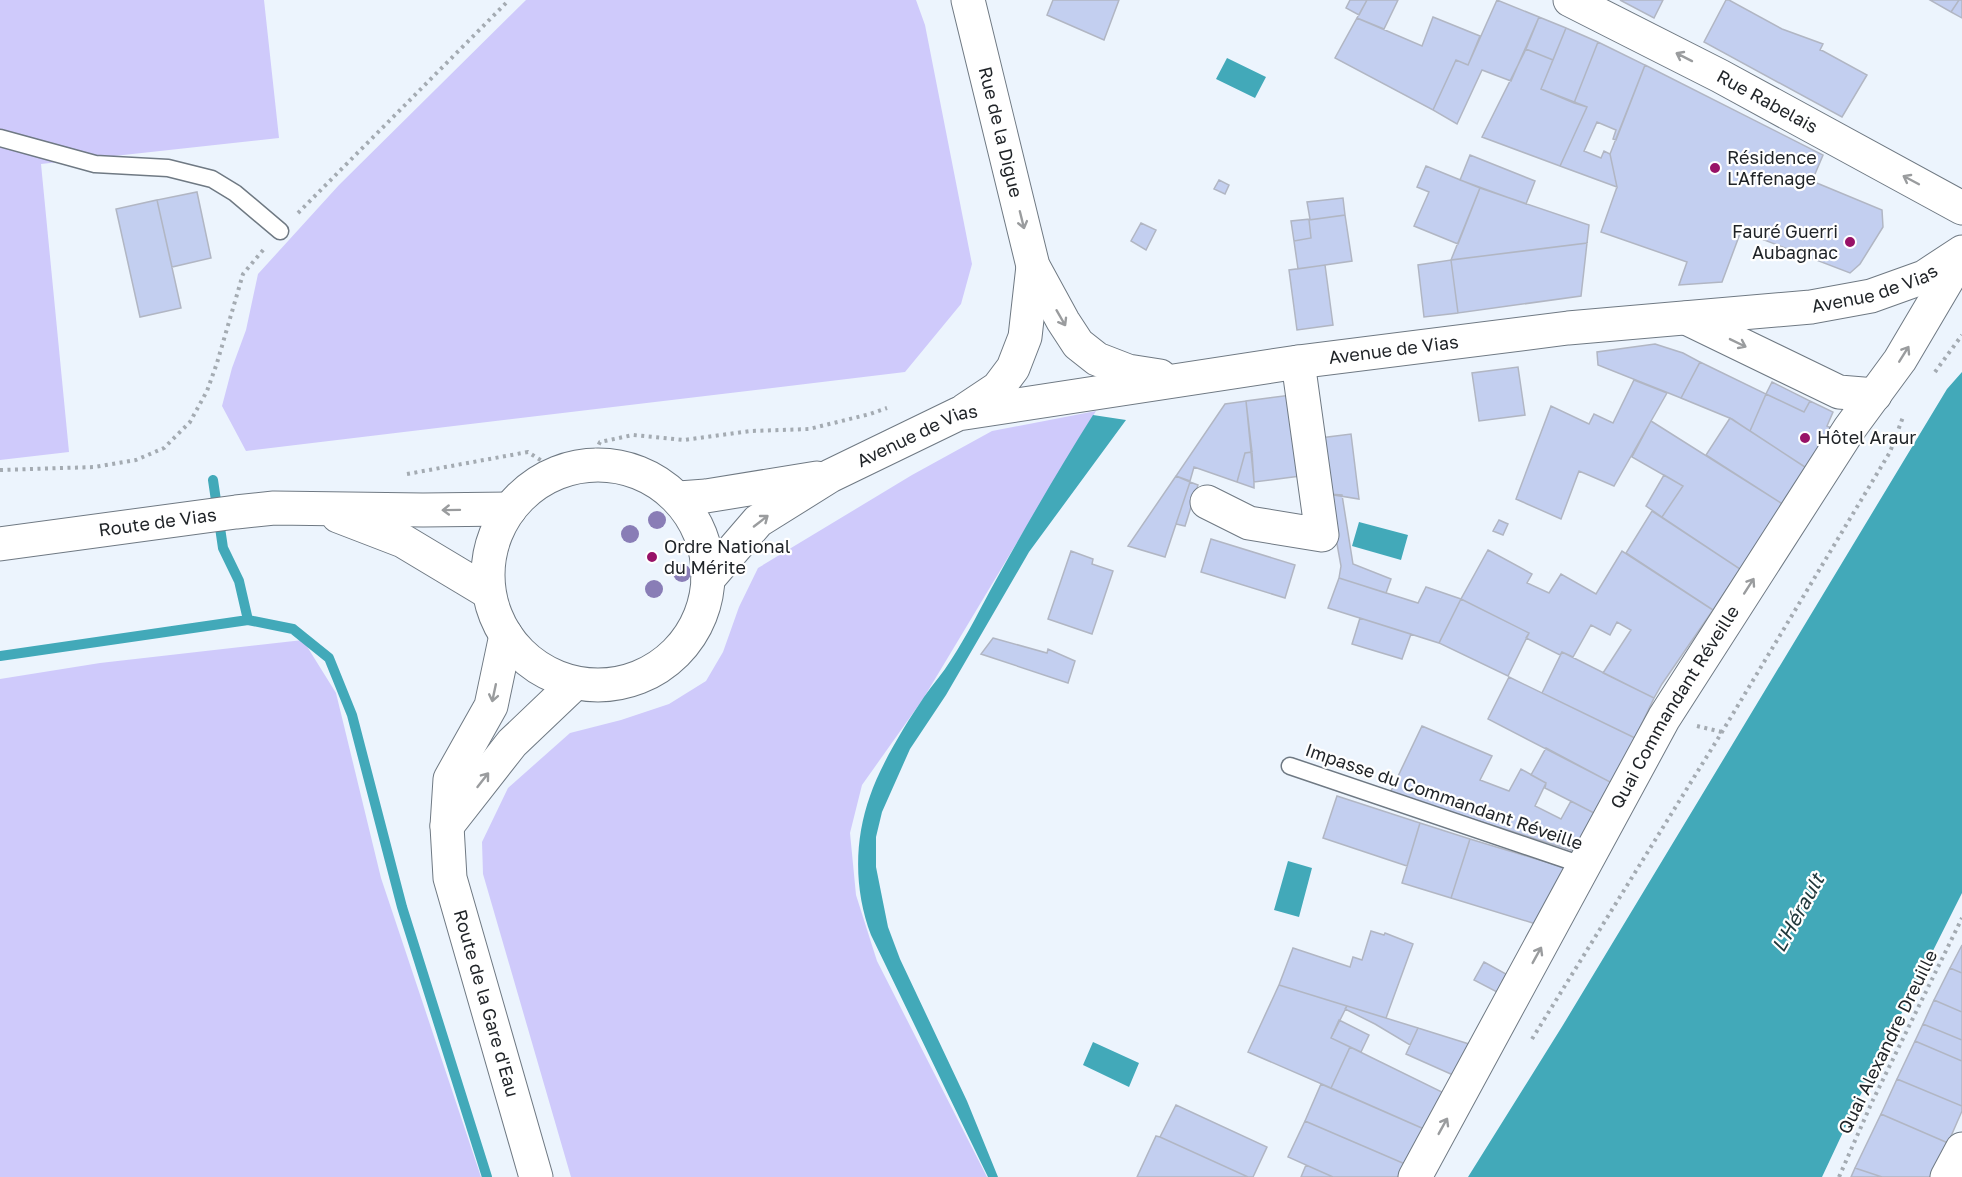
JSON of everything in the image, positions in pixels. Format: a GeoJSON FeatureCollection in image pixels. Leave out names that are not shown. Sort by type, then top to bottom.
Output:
{"type":"FeatureCollection","features":[{"type":"Feature","properties":{"kind":"main road","name":"Rue de la Digue"},"geometry":{"type":"LineString","coordinates":[[968,0],[1033,266],[1063,321],[1078,344],[1097,359],[1128,371],[1189,379]]}},
{"type":"Feature","properties":{"kind":"main road","name":"Rue Rabelais"},"geometry":{"type":"LineString","coordinates":[[1582,2],[1962,208]]}},
{"type":"Feature","properties":{"kind":"main road","name":"Avenue de Vias"},"geometry":{"type":"LineString","coordinates":[[708,579],[758,521],[830,476],[958,414],[1298,362],[1568,328],[1811,307],[1871,296],[1924,277],[1962,253]]}},
{"type":"Feature","properties":{"kind":"main road","name":"Quai Commandant Réveille"},"geometry":{"type":"LineString","coordinates":[[1415,1177],[1664,718],[1850,428],[1900,360],[1962,253]]}},
{"type":"Feature","properties":{"kind":"main road","name":"Rue de la Digue"},"geometry":{"type":"LineString","coordinates":[[958,414],[998,388],[1013,368],[1026,337],[1033,266]]}},
{"type":"Feature","properties":{"kind":"main road"},"geometry":{"type":"LineString","coordinates":[[1686,318],[1839,392],[1875,395]]}},
{"type":"Feature","properties":{"kind":"main road"},"geometry":{"type":"LineString","coordinates":[[1208,502],[1249,523],[1322,535],[1298,362]]}},
{"type":"Feature","properties":{"kind":"main road"},"geometry":{"type":"LineString","coordinates":[[620,467],[649,477],[679,498],[700,534],[707,556],[708,579],[704,604],[694,628],[680,649],[660,665],[638,677],[613,684],[594,686],[574,684],[541,669],[522,654],[506,635],[496,617],[488,592],[491,550],[498,529],[510,509],[532,487],[574,469],[620,467]]}},
{"type":"Feature","properties":{"kind":"main road","name":"Avenue de Vias"},"geometry":{"type":"LineString","coordinates":[[679,498],[706,496],[830,476]]}},
{"type":"Feature","properties":{"kind":"main road","name":"Route de Vias"},"geometry":{"type":"LineString","coordinates":[[0,544],[274,508],[510,509]]}},
{"type":"Feature","properties":{"kind":"main road","name":"Route de Vias"},"geometry":{"type":"LineString","coordinates":[[317,508],[403,541],[488,592]]}},
{"type":"Feature","properties":{"kind":"main road","name":"Route de la Gare d'Eau"},"geometry":{"type":"LineString","coordinates":[[506,635],[491,706],[450,779],[447,826],[450,878],[536,1177]]}},
{"type":"Feature","properties":{"kind":"main road"},"geometry":{"type":"LineString","coordinates":[[447,826],[512,743],[574,684]]}},
{"type":"Feature","properties":{"kind":"main road"},"geometry":{"type":"LineString","coordinates":[[1947,1177],[1962,1149]]}},
{"type":"Feature","properties":{"kind":"lane"},"geometry":{"type":"LineString","coordinates":[[0,138],[95,164],[168,168],[212,179],[235,193],[280,231]]}},
{"type":"Feature","properties":{"kind":"lane","name":"Impasse du Commandant Réveille"},"geometry":{"type":"LineString","coordinates":[[1290,766],[1585,866]]}},
{"type":"Feature","properties":{"kind":"path"},"geometry":{"type":"LineString","coordinates":[[0,470],[94,467],[136,460],[164,448],[190,422],[207,390],[243,274],[280,231],[508,0]]}},
{"type":"Feature","properties":{"kind":"path"},"geometry":{"type":"LineString","coordinates":[[396,475],[528,452],[574,469],[600,442],[633,435],[684,440],[751,431],[809,429],[870,414],[892,406]]}},
{"type":"Feature","properties":{"kind":"path"},"geometry":{"type":"LineString","coordinates":[[1528,1044],[1722,732],[1890,452],[1904,414]]}},
{"type":"Feature","properties":{"kind":"path","name":"Quai Alexandre Dreuille"},"geometry":{"type":"LineString","coordinates":[[1839,1177],[1872,1102],[1962,918]]}},
{"type":"Feature","properties":{"kind":"shaded area"},"geometry":{"type":"Polygon","coordinates":[[[0,0],[264,0],[279,138],[41,164],[69,452],[0,460],[0,0]]]}},
{"type":"Feature","properties":{"kind":"shaded area"},"geometry":{"type":"Polygon","coordinates":[[[526,0],[916,0],[925,25],[972,264],[961,304],[905,372],[246,451],[222,406],[232,368],[246,330],[258,274],[339,185],[526,0]]]}},
{"type":"Feature","properties":{"kind":"shaded area"},"geometry":{"type":"Polygon","coordinates":[[[1096,411],[923,699],[862,785],[850,833],[856,895],[877,961],[987,1177],[571,1177],[483,874],[482,842],[508,788],[570,733],[621,720],[669,704],[706,681],[723,652],[739,607],[758,568],[912,475],[992,431],[1096,411]]]}},
{"type":"Feature","properties":{"kind":"shaded area"},"geometry":{"type":"Polygon","coordinates":[[[303,640],[336,693],[381,878],[481,1177],[0,1177],[0,679],[100,663],[303,640]]]}},
{"type":"Feature","properties":{"kind":"water"},"geometry":{"type":"Polygon","coordinates":[[[1227,58],[1266,77],[1255,98],[1216,79],[1227,58]]]}},
{"type":"Feature","properties":{"kind":"water","name":"L'Hérault"},"geometry":{"type":"Polygon","coordinates":[[[1962,372],[1962,893],[1822,1177],[1468,1177],[1563,1025],[1947,389],[1962,372]]]}},
{"type":"Feature","properties":{"kind":"water"},"geometry":{"type":"Polygon","coordinates":[[[1093,415],[1126,420],[1029,552],[946,695],[910,749],[882,812],[876,837],[876,867],[888,927],[900,959],[967,1101],[998,1177],[988,1177],[871,935],[861,901],[859,883],[861,830],[870,796],[894,745],[957,650],[1031,517],[1093,415]]]}},
{"type":"Feature","properties":{"kind":"water"},"geometry":{"type":"Polygon","coordinates":[[[1359,522],[1408,535],[1401,560],[1352,546],[1359,522]]]}},
{"type":"Feature","properties":{"kind":"water"},"geometry":{"type":"Polygon","coordinates":[[[1288,861],[1312,868],[1299,917],[1274,910],[1288,861]]]}},
{"type":"Feature","properties":{"kind":"water"},"geometry":{"type":"Polygon","coordinates":[[[1093,1042],[1139,1063],[1129,1087],[1083,1065],[1093,1042]]]}},
{"type":"Feature","properties":{"kind":"building"},"geometry":{"type":"Polygon","coordinates":[[[1053,0],[1119,0],[1104,40],[1047,15],[1053,0]]]}},
{"type":"Feature","properties":{"kind":"building"},"geometry":{"type":"Polygon","coordinates":[[[1350,0],[1367,0],[1359,15],[1346,8],[1350,0]]]}},
{"type":"Feature","properties":{"kind":"building"},"geometry":{"type":"Polygon","coordinates":[[[1367,0],[1398,0],[1384,29],[1357,18],[1367,0]]]}},
{"type":"Feature","properties":{"kind":"building"},"geometry":{"type":"Polygon","coordinates":[[[1497,0],[1539,17],[1511,81],[1482,70],[1457,124],[1433,110],[1456,60],[1468,65],[1497,0]]]}},
{"type":"Feature","properties":{"kind":"building"},"geometry":{"type":"Polygon","coordinates":[[[1620,0],[1663,0],[1654,18],[1620,0]]]}},
{"type":"Feature","properties":{"kind":"building"},"geometry":{"type":"Polygon","coordinates":[[[1726,0],[1782,29],[1823,44],[1820,50],[1867,75],[1842,117],[1704,42],[1726,0]]]}},
{"type":"Feature","properties":{"kind":"building"},"geometry":{"type":"Polygon","coordinates":[[[1930,0],[1959,0],[1951,12],[1930,0]]]}},
{"type":"Feature","properties":{"kind":"building"},"geometry":{"type":"Polygon","coordinates":[[[1959,0],[1962,0],[1962,18],[1951,12],[1959,0]]]}},
{"type":"Feature","properties":{"kind":"building"},"geometry":{"type":"Polygon","coordinates":[[[1433,17],[1480,36],[1468,65],[1456,60],[1433,110],[1335,58],[1357,18],[1422,46],[1433,17]]]}},
{"type":"Feature","properties":{"kind":"building"},"geometry":{"type":"Polygon","coordinates":[[[1539,17],[1566,28],[1553,60],[1526,49],[1539,17]]]}},
{"type":"Feature","properties":{"kind":"building"},"geometry":{"type":"Polygon","coordinates":[[[1566,28],[1598,42],[1574,103],[1541,89],[1566,28]]]}},
{"type":"Feature","properties":{"kind":"building"},"geometry":{"type":"Polygon","coordinates":[[[1598,42],[1645,65],[1616,140],[1613,139],[1616,130],[1597,122],[1584,151],[1601,158],[1604,151],[1610,154],[1617,187],[1560,166],[1587,107],[1574,103],[1598,42]]]}},
{"type":"Feature","properties":{"kind":"building"},"geometry":{"type":"Polygon","coordinates":[[[1526,49],[1553,60],[1541,89],[1587,107],[1560,166],[1482,137],[1526,49]]]}},
{"type":"Feature","properties":{"kind":"building","name":"Résidence L'Affenage"},"geometry":{"type":"Polygon","coordinates":[[[1645,65],[1823,155],[1812,181],[1882,210],[1883,227],[1860,264],[1850,273],[1741,231],[1722,282],[1679,285],[1687,262],[1601,232],[1617,187],[1610,154],[1645,65]]]}},
{"type":"Feature","properties":{"kind":"building"},"geometry":{"type":"Polygon","coordinates":[[[1470,155],[1535,181],[1526,204],[1460,180],[1470,155]]]}},
{"type":"Feature","properties":{"kind":"building"},"geometry":{"type":"Polygon","coordinates":[[[1426,166],[1480,188],[1458,244],[1414,226],[1429,192],[1417,187],[1426,166]]]}},
{"type":"Feature","properties":{"kind":"building"},"geometry":{"type":"Polygon","coordinates":[[[1219,180],[1229,185],[1225,194],[1214,189],[1219,180]]]}},
{"type":"Feature","properties":{"kind":"building"},"geometry":{"type":"Polygon","coordinates":[[[1480,188],[1589,225],[1587,243],[1451,260],[1480,188]]]}},
{"type":"Feature","properties":{"kind":"building"},"geometry":{"type":"Polygon","coordinates":[[[197,192],[211,258],[172,267],[157,200],[197,192]]]}},
{"type":"Feature","properties":{"kind":"building"},"geometry":{"type":"Polygon","coordinates":[[[1343,198],[1345,215],[1309,220],[1311,238],[1294,241],[1291,221],[1310,219],[1307,202],[1343,198]]]}},
{"type":"Feature","properties":{"kind":"building"},"geometry":{"type":"Polygon","coordinates":[[[157,200],[181,308],[140,317],[116,209],[157,200]]]}},
{"type":"Feature","properties":{"kind":"building"},"geometry":{"type":"Polygon","coordinates":[[[1345,215],[1352,261],[1298,269],[1294,241],[1311,238],[1309,220],[1345,215]]]}},
{"type":"Feature","properties":{"kind":"building"},"geometry":{"type":"Polygon","coordinates":[[[1141,223],[1156,230],[1146,250],[1131,241],[1141,223]]]}},
{"type":"Feature","properties":{"kind":"building"},"geometry":{"type":"Polygon","coordinates":[[[1587,243],[1581,296],[1458,313],[1451,260],[1587,243]]]}},
{"type":"Feature","properties":{"kind":"building"},"geometry":{"type":"Polygon","coordinates":[[[1451,260],[1458,313],[1424,317],[1418,265],[1451,260]]]}},
{"type":"Feature","properties":{"kind":"building"},"geometry":{"type":"Polygon","coordinates":[[[1325,265],[1333,325],[1297,330],[1289,270],[1325,265]]]}},
{"type":"Feature","properties":{"kind":"building"},"geometry":{"type":"Polygon","coordinates":[[[1655,344],[1683,353],[1700,362],[1681,398],[1598,365],[1597,352],[1655,344]]]}},
{"type":"Feature","properties":{"kind":"building"},"geometry":{"type":"Polygon","coordinates":[[[1700,362],[1766,394],[1750,431],[1732,419],[1681,398],[1700,362]]]}},
{"type":"Feature","properties":{"kind":"building"},"geometry":{"type":"Polygon","coordinates":[[[1518,367],[1525,415],[1479,421],[1472,373],[1518,367]]]}},
{"type":"Feature","properties":{"kind":"building"},"geometry":{"type":"Polygon","coordinates":[[[1634,380],[1667,393],[1614,486],[1579,471],[1561,519],[1516,499],[1551,406],[1589,424],[1594,414],[1613,423],[1634,380]]]}},
{"type":"Feature","properties":{"kind":"building"},"geometry":{"type":"Polygon","coordinates":[[[1772,382],[1810,401],[1804,412],[1766,394],[1772,382]]]}},
{"type":"Feature","properties":{"kind":"building"},"geometry":{"type":"Polygon","coordinates":[[[1299,394],[1308,475],[1254,482],[1246,401],[1299,394]]]}},
{"type":"Feature","properties":{"kind":"building"},"geometry":{"type":"Polygon","coordinates":[[[1766,394],[1804,412],[1810,401],[1833,412],[1827,426],[1836,430],[1808,469],[1750,431],[1766,394]]]}},
{"type":"Feature","properties":{"kind":"building"},"geometry":{"type":"Polygon","coordinates":[[[1246,401],[1252,452],[1245,453],[1237,482],[1194,467],[1190,481],[1176,476],[1225,404],[1246,401]]]}},
{"type":"Feature","properties":{"kind":"building"},"geometry":{"type":"Polygon","coordinates":[[[1730,418],[1808,469],[1784,505],[1706,455],[1730,418]]]}},
{"type":"Feature","properties":{"kind":"building"},"geometry":{"type":"Polygon","coordinates":[[[1651,421],[1784,505],[1740,569],[1662,517],[1683,486],[1632,457],[1651,421]]]}},
{"type":"Feature","properties":{"kind":"building"},"geometry":{"type":"Polygon","coordinates":[[[1351,434],[1359,499],[1328,494],[1320,438],[1351,434]]]}},
{"type":"Feature","properties":{"kind":"building"},"geometry":{"type":"Polygon","coordinates":[[[1252,452],[1254,488],[1237,482],[1245,453],[1252,452]]]}},
{"type":"Feature","properties":{"kind":"building"},"geometry":{"type":"Polygon","coordinates":[[[1664,475],[1683,486],[1662,517],[1646,506],[1664,475]]]}},
{"type":"Feature","properties":{"kind":"building"},"geometry":{"type":"Polygon","coordinates":[[[1176,476],[1190,482],[1165,557],[1128,546],[1176,476]]]}},
{"type":"Feature","properties":{"kind":"building"},"geometry":{"type":"Polygon","coordinates":[[[1190,482],[1198,485],[1185,526],[1176,524],[1190,482]]]}},
{"type":"Feature","properties":{"kind":"building"},"geometry":{"type":"Polygon","coordinates":[[[1328,494],[1342,495],[1353,564],[1391,579],[1386,593],[1339,578],[1341,566],[1328,494]]]}},
{"type":"Feature","properties":{"kind":"building"},"geometry":{"type":"Polygon","coordinates":[[[1652,511],[1740,569],[1713,610],[1626,553],[1652,511]]]}},
{"type":"Feature","properties":{"kind":"building"},"geometry":{"type":"Polygon","coordinates":[[[1499,520],[1508,524],[1503,535],[1493,531],[1499,520]]]}},
{"type":"Feature","properties":{"kind":"building"},"geometry":{"type":"Polygon","coordinates":[[[1211,539],[1295,565],[1285,598],[1201,572],[1211,539]]]}},
{"type":"Feature","properties":{"kind":"building"},"geometry":{"type":"Polygon","coordinates":[[[1488,550],[1532,574],[1527,583],[1549,593],[1561,574],[1596,594],[1622,551],[1713,610],[1654,698],[1603,673],[1631,630],[1617,622],[1610,635],[1591,625],[1573,657],[1562,652],[1560,655],[1526,638],[1529,633],[1461,599],[1488,550]]]}},
{"type":"Feature","properties":{"kind":"building"},"geometry":{"type":"Polygon","coordinates":[[[1071,551],[1093,559],[1092,564],[1113,571],[1092,634],[1048,619],[1071,551]]]}},
{"type":"Feature","properties":{"kind":"building"},"geometry":{"type":"Polygon","coordinates":[[[1339,578],[1418,603],[1426,587],[1461,599],[1439,643],[1328,608],[1339,578]]]}},
{"type":"Feature","properties":{"kind":"building"},"geometry":{"type":"Polygon","coordinates":[[[1461,599],[1529,633],[1508,676],[1439,643],[1461,599]]]}},
{"type":"Feature","properties":{"kind":"building"},"geometry":{"type":"Polygon","coordinates":[[[1360,618],[1411,634],[1402,659],[1352,644],[1360,618]]]}},
{"type":"Feature","properties":{"kind":"building"},"geometry":{"type":"Polygon","coordinates":[[[993,638],[1047,653],[1048,649],[1075,661],[1068,683],[981,654],[993,638]]]}},
{"type":"Feature","properties":{"kind":"building"},"geometry":{"type":"Polygon","coordinates":[[[1562,652],[1654,698],[1635,738],[1542,693],[1562,652]]]}},
{"type":"Feature","properties":{"kind":"building"},"geometry":{"type":"Polygon","coordinates":[[[1509,677],[1635,738],[1612,783],[1488,719],[1509,677]]]}},
{"type":"Feature","properties":{"kind":"building"},"geometry":{"type":"Polygon","coordinates":[[[1422,726],[1492,756],[1480,780],[1509,791],[1521,769],[1546,783],[1535,806],[1561,819],[1571,801],[1596,814],[1577,852],[1390,793],[1422,726]]]}},
{"type":"Feature","properties":{"kind":"building"},"geometry":{"type":"Polygon","coordinates":[[[1546,748],[1612,783],[1596,814],[1545,788],[1546,783],[1531,775],[1546,748]]]}},
{"type":"Feature","properties":{"kind":"building"},"geometry":{"type":"Polygon","coordinates":[[[1337,796],[1420,823],[1407,866],[1323,838],[1337,796]]]}},
{"type":"Feature","properties":{"kind":"building"},"geometry":{"type":"Polygon","coordinates":[[[1420,823],[1470,839],[1451,898],[1402,883],[1420,823]]]}},
{"type":"Feature","properties":{"kind":"building"},"geometry":{"type":"Polygon","coordinates":[[[1470,839],[1566,868],[1536,924],[1451,898],[1470,839]]]}},
{"type":"Feature","properties":{"kind":"building"},"geometry":{"type":"Polygon","coordinates":[[[1371,931],[1384,935],[1385,933],[1413,944],[1386,1018],[1279,985],[1293,948],[1350,967],[1353,957],[1362,960],[1371,931]]]}},
{"type":"Feature","properties":{"kind":"building"},"geometry":{"type":"Polygon","coordinates":[[[1962,945],[1962,973],[1950,968],[1962,945]]]}},
{"type":"Feature","properties":{"kind":"building"},"geometry":{"type":"Polygon","coordinates":[[[1484,962],[1506,974],[1497,992],[1474,980],[1484,962]]]}},
{"type":"Feature","properties":{"kind":"building"},"geometry":{"type":"Polygon","coordinates":[[[1950,968],[1962,973],[1962,1012],[1934,1000],[1950,968]]]}},
{"type":"Feature","properties":{"kind":"building"},"geometry":{"type":"Polygon","coordinates":[[[1279,985],[1347,1006],[1331,1038],[1350,1047],[1331,1088],[1248,1052],[1279,985]]]}},
{"type":"Feature","properties":{"kind":"building"},"geometry":{"type":"Polygon","coordinates":[[[1934,1000],[1962,1012],[1962,1040],[1923,1024],[1934,1000]]]}},
{"type":"Feature","properties":{"kind":"building"},"geometry":{"type":"Polygon","coordinates":[[[1347,1006],[1418,1028],[1410,1045],[1345,1009],[1347,1006]]]}},
{"type":"Feature","properties":{"kind":"building"},"geometry":{"type":"Polygon","coordinates":[[[1339,1020],[1369,1035],[1361,1052],[1331,1038],[1339,1020]]]}},
{"type":"Feature","properties":{"kind":"building"},"geometry":{"type":"Polygon","coordinates":[[[1923,1024],[1962,1040],[1962,1061],[1915,1041],[1923,1024]]]}},
{"type":"Feature","properties":{"kind":"building"},"geometry":{"type":"Polygon","coordinates":[[[1418,1028],[1469,1044],[1453,1075],[1406,1054],[1418,1028]]]}},
{"type":"Feature","properties":{"kind":"building"},"geometry":{"type":"Polygon","coordinates":[[[1915,1041],[1962,1061],[1962,1106],[1897,1079],[1915,1041]]]}},
{"type":"Feature","properties":{"kind":"building"},"geometry":{"type":"Polygon","coordinates":[[[1350,1047],[1444,1093],[1424,1129],[1331,1088],[1350,1047]]]}},
{"type":"Feature","properties":{"kind":"building"},"geometry":{"type":"Polygon","coordinates":[[[1897,1079],[1962,1106],[1948,1143],[1881,1114],[1897,1079]]]}},
{"type":"Feature","properties":{"kind":"building"},"geometry":{"type":"Polygon","coordinates":[[[1321,1084],[1424,1129],[1405,1164],[1305,1121],[1321,1084]]]}},
{"type":"Feature","properties":{"kind":"building"},"geometry":{"type":"Polygon","coordinates":[[[1176,1105],[1267,1147],[1253,1177],[1248,1177],[1160,1137],[1176,1105]]]}},
{"type":"Feature","properties":{"kind":"building"},"geometry":{"type":"Polygon","coordinates":[[[1881,1114],[1948,1143],[1930,1177],[1882,1177],[1855,1168],[1881,1114]]]}},
{"type":"Feature","properties":{"kind":"building"},"geometry":{"type":"Polygon","coordinates":[[[1305,1121],[1405,1164],[1398,1177],[1333,1177],[1288,1157],[1305,1121]]]}},
{"type":"Feature","properties":{"kind":"building"},"geometry":{"type":"Polygon","coordinates":[[[1156,1136],[1160,1137],[1248,1177],[1137,1177],[1156,1136]]]}},
{"type":"Feature","properties":{"kind":"building"},"geometry":{"type":"Polygon","coordinates":[[[1306,1165],[1333,1177],[1301,1177],[1306,1165]]]}},
{"type":"Feature","properties":{"kind":"building"},"geometry":{"type":"Polygon","coordinates":[[[1855,1168],[1882,1177],[1851,1177],[1855,1168]]]}},
{"type":"Feature","properties":{"kind":"waterway"},"geometry":{"type":"LineString","coordinates":[[213,480],[223,548],[239,581],[248,620]]}},
{"type":"Feature","properties":{"kind":"waterway"},"geometry":{"type":"LineString","coordinates":[[0,656],[248,620],[293,629],[329,658],[352,715],[402,907],[487,1177]]}},
{"type":"Feature","properties":{"kind":"place","name":"Résidence L'Affenage"},"geometry":{"type":"Point","coordinates":[1715,168]}},
{"type":"Feature","properties":{"kind":"place","name":"Fauré Guerri Aubagnac"},"geometry":{"type":"Point","coordinates":[1850,242]}},
{"type":"Feature","properties":{"kind":"place","name":"Hôtel Araur"},"geometry":{"type":"Point","coordinates":[1805,438]}},
{"type":"Feature","properties":{"kind":"place","name":"Ordre National du Mérite"},"geometry":{"type":"Point","coordinates":[652,557]}}]}
